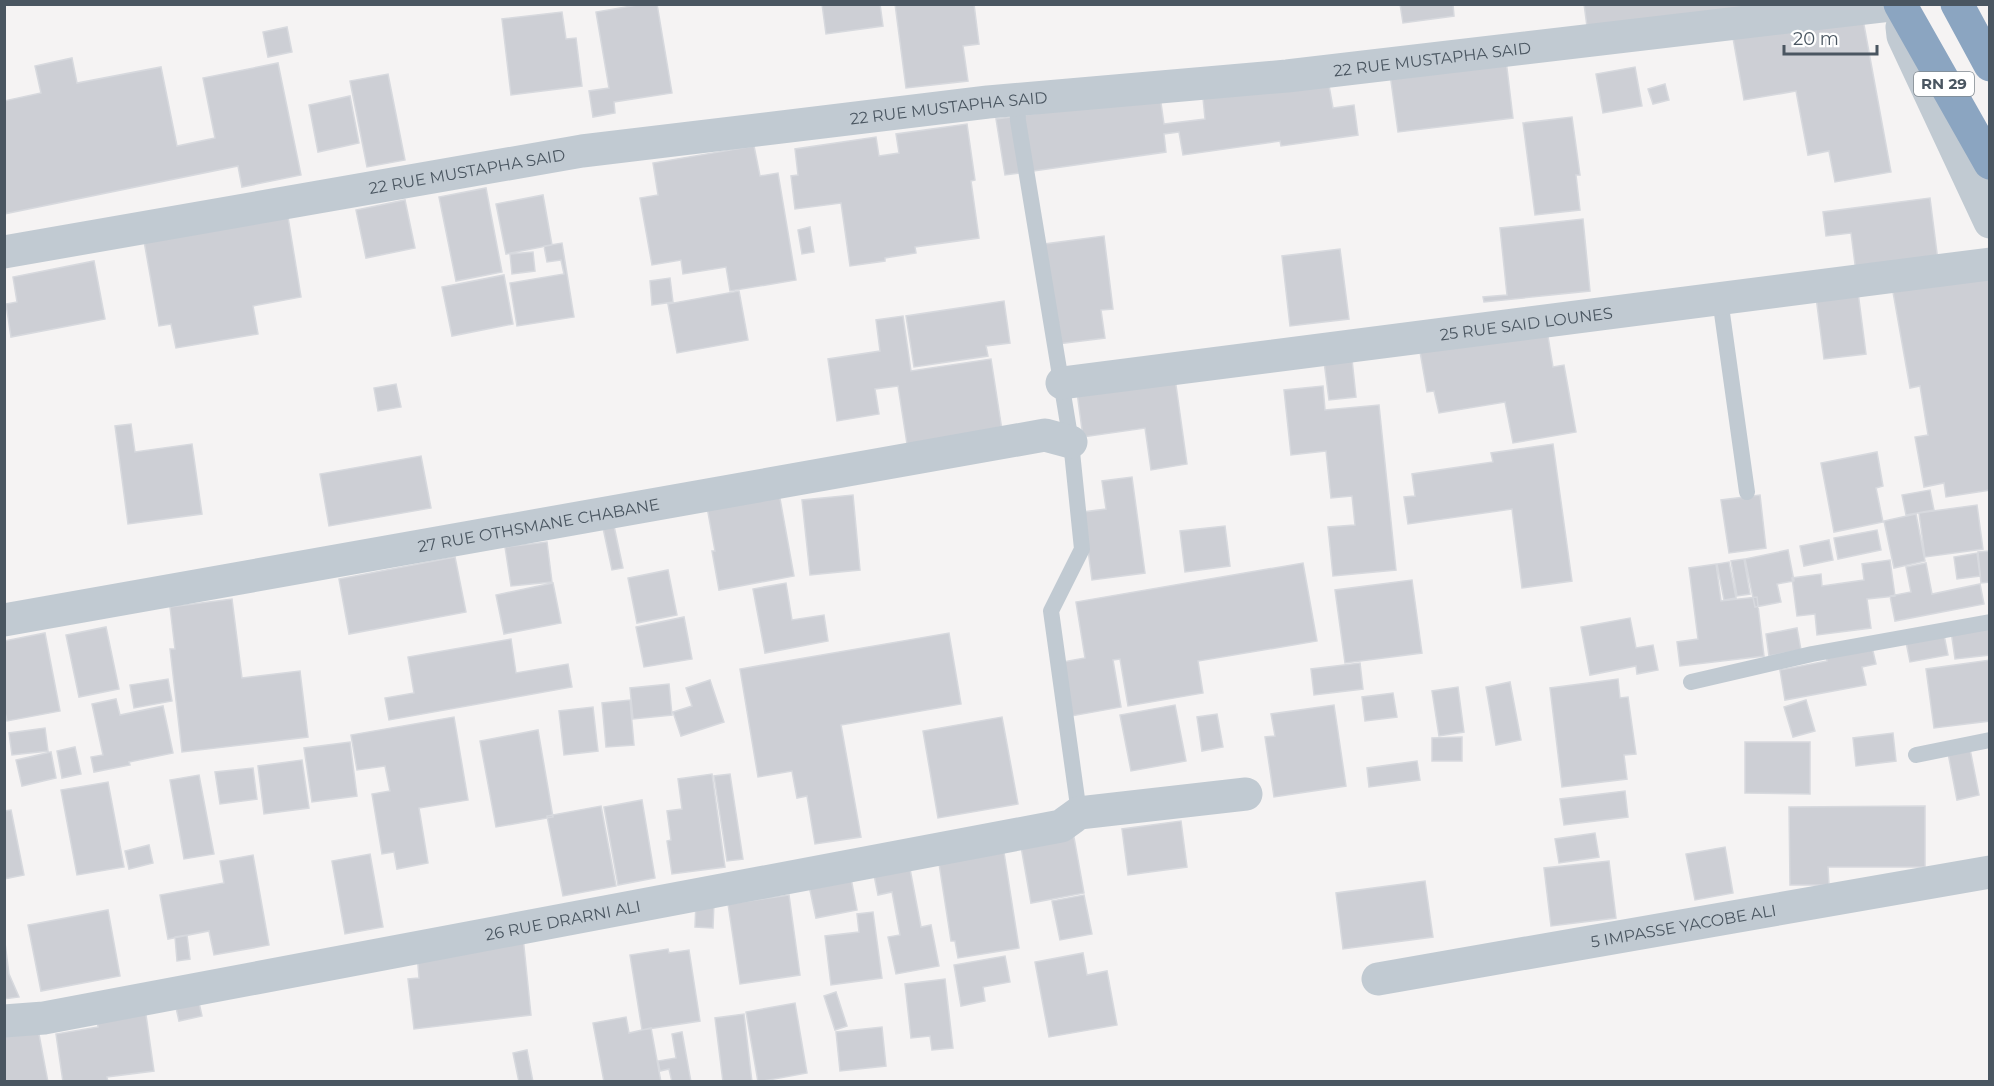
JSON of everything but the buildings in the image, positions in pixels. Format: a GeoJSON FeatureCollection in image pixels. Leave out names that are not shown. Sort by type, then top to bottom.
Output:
{"type":"FeatureCollection","features":[{"type":"Feature","properties":{"kind":"highway","name":"RN 29"},"geometry":{"type":"LineString","coordinates":[[1900,4],[1989,163]]}},
{"type":"Feature","properties":{"kind":"highway","name":"RN 29"},"geometry":{"type":"LineString","coordinates":[[1957,4],[1989,65]]}},
{"type":"Feature","properties":{"kind":"street","name":"22 RUE MUSTAPHA SAID"},"geometry":{"type":"LineString","coordinates":[[4,252],[582,151],[1017,99],[1287,76],[1900,4]]}},
{"type":"Feature","properties":{"kind":"street"},"geometry":{"type":"LineString","coordinates":[[1900,4],[1903,36],[1989,222]]}},
{"type":"Feature","properties":{"kind":"street","name":"25 RUE SAID LOUNES"},"geometry":{"type":"LineString","coordinates":[[1062,383],[1989,264]]}},
{"type":"Feature","properties":{"kind":"street","name":"27 RUE OTHSMANE CHABANE"},"geometry":{"type":"LineString","coordinates":[[4,620],[1045,435],[1071,442]]}},
{"type":"Feature","properties":{"kind":"street"},"geometry":{"type":"LineString","coordinates":[[1079,813],[1246,794]]}},
{"type":"Feature","properties":{"kind":"street","name":"26 RUE DRARNI ALI"},"geometry":{"type":"LineString","coordinates":[[4,1021],[44,1018],[1061,826],[1079,813]]}},
{"type":"Feature","properties":{"kind":"street","name":"5 IMPASSE YACOBE ALI"},"geometry":{"type":"LineString","coordinates":[[1378,979],[1989,872]]}},
{"type":"Feature","properties":{"kind":"lane"},"geometry":{"type":"LineString","coordinates":[[1017,99],[1018,121],[1071,442],[1082,549],[1051,611],[1079,813]]}},
{"type":"Feature","properties":{"kind":"lane"},"geometry":{"type":"LineString","coordinates":[[1720,299],[1747,492]]}},
{"type":"Feature","properties":{"kind":"lane"},"geometry":{"type":"LineString","coordinates":[[1691,682],[1812,654],[1989,622]]}},
{"type":"Feature","properties":{"kind":"lane"},"geometry":{"type":"LineString","coordinates":[[1916,755],[1989,740]]}}]}
